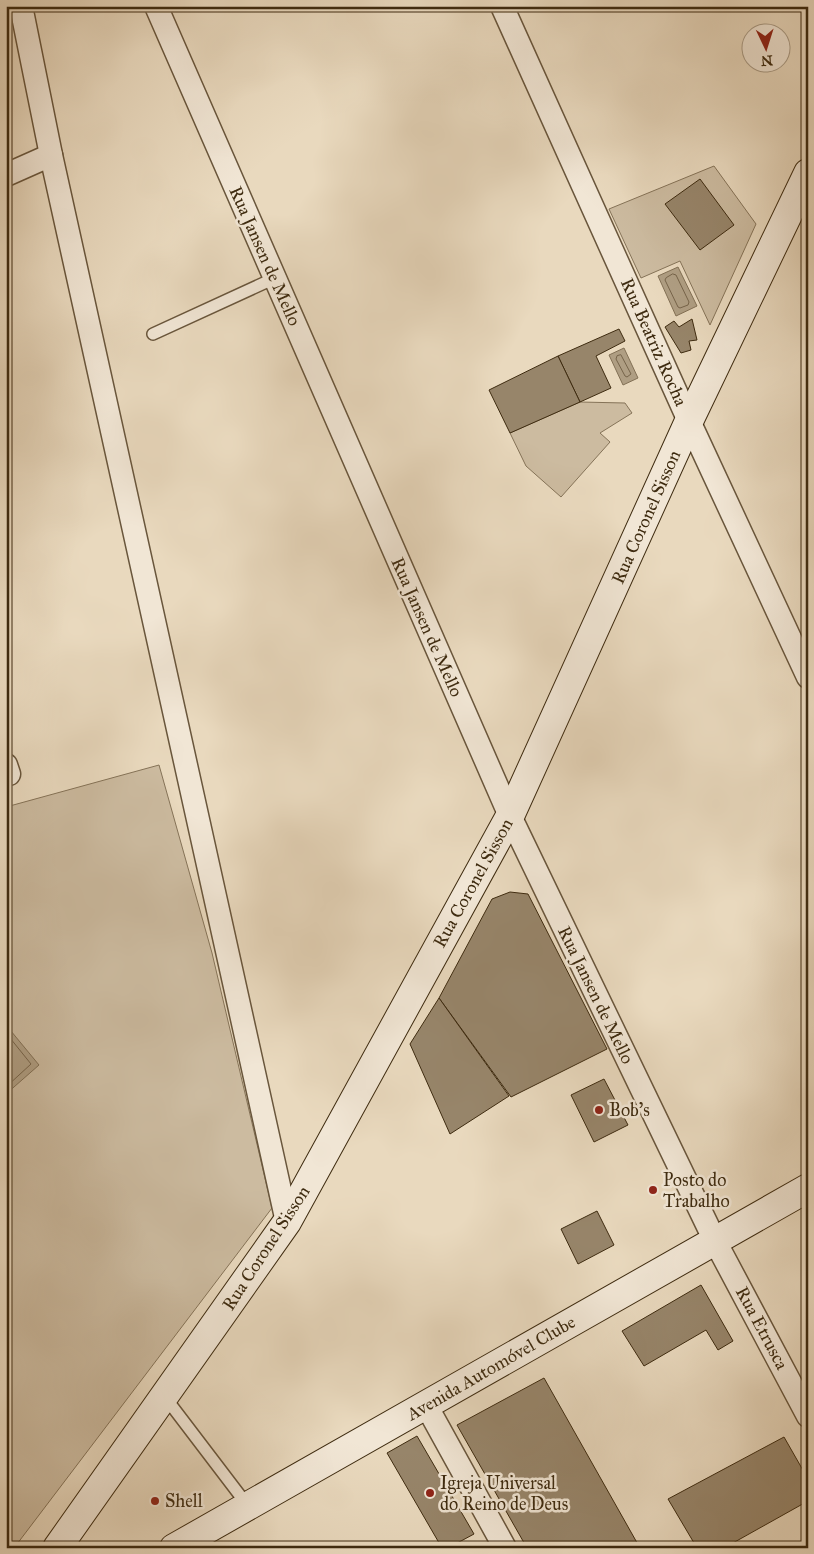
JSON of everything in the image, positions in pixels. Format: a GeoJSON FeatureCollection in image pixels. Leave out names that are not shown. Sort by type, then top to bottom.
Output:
{"type":"FeatureCollection","features":[{"type":"Feature","properties":{"kind":"main road","name":"Rua Coronel Sisson"},"geometry":{"type":"LineString","coordinates":[[56,1548],[165,1397],[287,1222],[510,816],[689,421],[808,173]]}},
{"type":"Feature","properties":{"kind":"main road","name":"Avenida Automóvel Clube"},"geometry":{"type":"LineString","coordinates":[[174,1548],[808,1188]]}},
{"type":"Feature","properties":{"kind":"street"},"geometry":{"type":"LineString","coordinates":[[21,6],[51,155],[287,1222]]}},
{"type":"Feature","properties":{"kind":"street","name":"Rua Jansen de Mello"},"geometry":{"type":"LineString","coordinates":[[156,6],[510,816],[715,1240]]}},
{"type":"Feature","properties":{"kind":"street","name":"Rua Beatriz Rocha"},"geometry":{"type":"LineString","coordinates":[[502,6],[689,421],[808,677]]}},
{"type":"Feature","properties":{"kind":"street"},"geometry":{"type":"LineString","coordinates":[[6,175],[51,155]]}},
{"type":"Feature","properties":{"kind":"street","name":"Rua Etrusca"},"geometry":{"type":"LineString","coordinates":[[715,1240],[808,1416]]}},
{"type":"Feature","properties":{"kind":"street"},"geometry":{"type":"LineString","coordinates":[[426,1405],[505,1548]]}},
{"type":"Feature","properties":{"kind":"lane"},"geometry":{"type":"LineString","coordinates":[[153,334],[275,278]]}},
{"type":"Feature","properties":{"kind":"lane"},"geometry":{"type":"LineString","coordinates":[[165,1397],[248,1506]]}},
{"type":"Feature","properties":{"kind":"shaded area"},"geometry":{"type":"Polygon","coordinates":[[[714,166],[756,224],[710,325],[680,261],[641,278],[609,209],[714,166]]]}},
{"type":"Feature","properties":{"kind":"shaded area"},"geometry":{"type":"Polygon","coordinates":[[[580,402],[625,403],[632,413],[600,433],[610,442],[561,497],[526,466],[510,433],[580,402]]]}},
{"type":"Feature","properties":{"kind":"shaded area"},"geometry":{"type":"Polygon","coordinates":[[[159,765],[212,953],[272,1208],[14,1548],[6,1548],[6,807],[159,765]]]}},
{"type":"Feature","properties":{"kind":"water"},"geometry":{"type":"Polygon","coordinates":[[[678,267],[697,306],[676,316],[658,276],[678,267]]]}},
{"type":"Feature","properties":{"kind":"water"},"geometry":{"type":"Polygon","coordinates":[[[624,348],[638,378],[623,385],[609,355],[624,348]]]}},
{"type":"Feature","properties":{"kind":"water"},"geometry":{"type":"Polygon","coordinates":[[[6,1025],[39,1065],[6,1094],[6,1025]]]}},
{"type":"Feature","properties":{"kind":"building"},"geometry":{"type":"Polygon","coordinates":[[[700,179],[734,225],[700,250],[665,204],[700,179]]]}},
{"type":"Feature","properties":{"kind":"building"},"geometry":{"type":"Polygon","coordinates":[[[692,319],[697,340],[689,341],[691,350],[681,353],[665,327],[674,321],[679,327],[692,319]]]}},
{"type":"Feature","properties":{"kind":"building"},"geometry":{"type":"Polygon","coordinates":[[[619,329],[625,341],[596,356],[611,388],[580,402],[558,356],[619,329]]]}},
{"type":"Feature","properties":{"kind":"building"},"geometry":{"type":"Polygon","coordinates":[[[558,356],[580,402],[510,433],[489,390],[558,356]]]}},
{"type":"Feature","properties":{"kind":"building"},"geometry":{"type":"Polygon","coordinates":[[[510,892],[528,894],[607,1049],[511,1097],[439,998],[492,899],[510,892]]]}},
{"type":"Feature","properties":{"kind":"building"},"geometry":{"type":"Polygon","coordinates":[[[439,998],[509,1096],[450,1134],[410,1044],[439,998]]]}},
{"type":"Feature","properties":{"kind":"building","name":"Bob's"},"geometry":{"type":"Polygon","coordinates":[[[604,1079],[628,1125],[594,1142],[571,1095],[604,1079]]]}},
{"type":"Feature","properties":{"kind":"building"},"geometry":{"type":"Polygon","coordinates":[[[597,1211],[614,1245],[578,1264],[561,1229],[597,1211]]]}},
{"type":"Feature","properties":{"kind":"building"},"geometry":{"type":"Polygon","coordinates":[[[701,1285],[733,1341],[718,1350],[706,1330],[644,1366],[622,1331],[701,1285]]]}},
{"type":"Feature","properties":{"kind":"building"},"geometry":{"type":"Polygon","coordinates":[[[544,1378],[640,1548],[527,1548],[457,1425],[544,1378]]]}},
{"type":"Feature","properties":{"kind":"building","name":"Igreja Universal do Reino de Deus"},"geometry":{"type":"Polygon","coordinates":[[[417,1436],[474,1534],[448,1548],[442,1548],[387,1453],[417,1436]]]}},
{"type":"Feature","properties":{"kind":"building"},"geometry":{"type":"Polygon","coordinates":[[[784,1437],[808,1479],[808,1501],[724,1548],[697,1548],[668,1499],[784,1437]]]}},
{"type":"Feature","properties":{"kind":"place","name":"Bob's"},"geometry":{"type":"Point","coordinates":[599,1110]}},
{"type":"Feature","properties":{"kind":"place","name":"Posto do Trabalho"},"geometry":{"type":"Point","coordinates":[653,1190]}},
{"type":"Feature","properties":{"kind":"place","name":"Igreja Universal do Reino de Deus"},"geometry":{"type":"Point","coordinates":[430,1493]}},
{"type":"Feature","properties":{"kind":"place","name":"Shell"},"geometry":{"type":"Point","coordinates":[155,1501]}}]}
